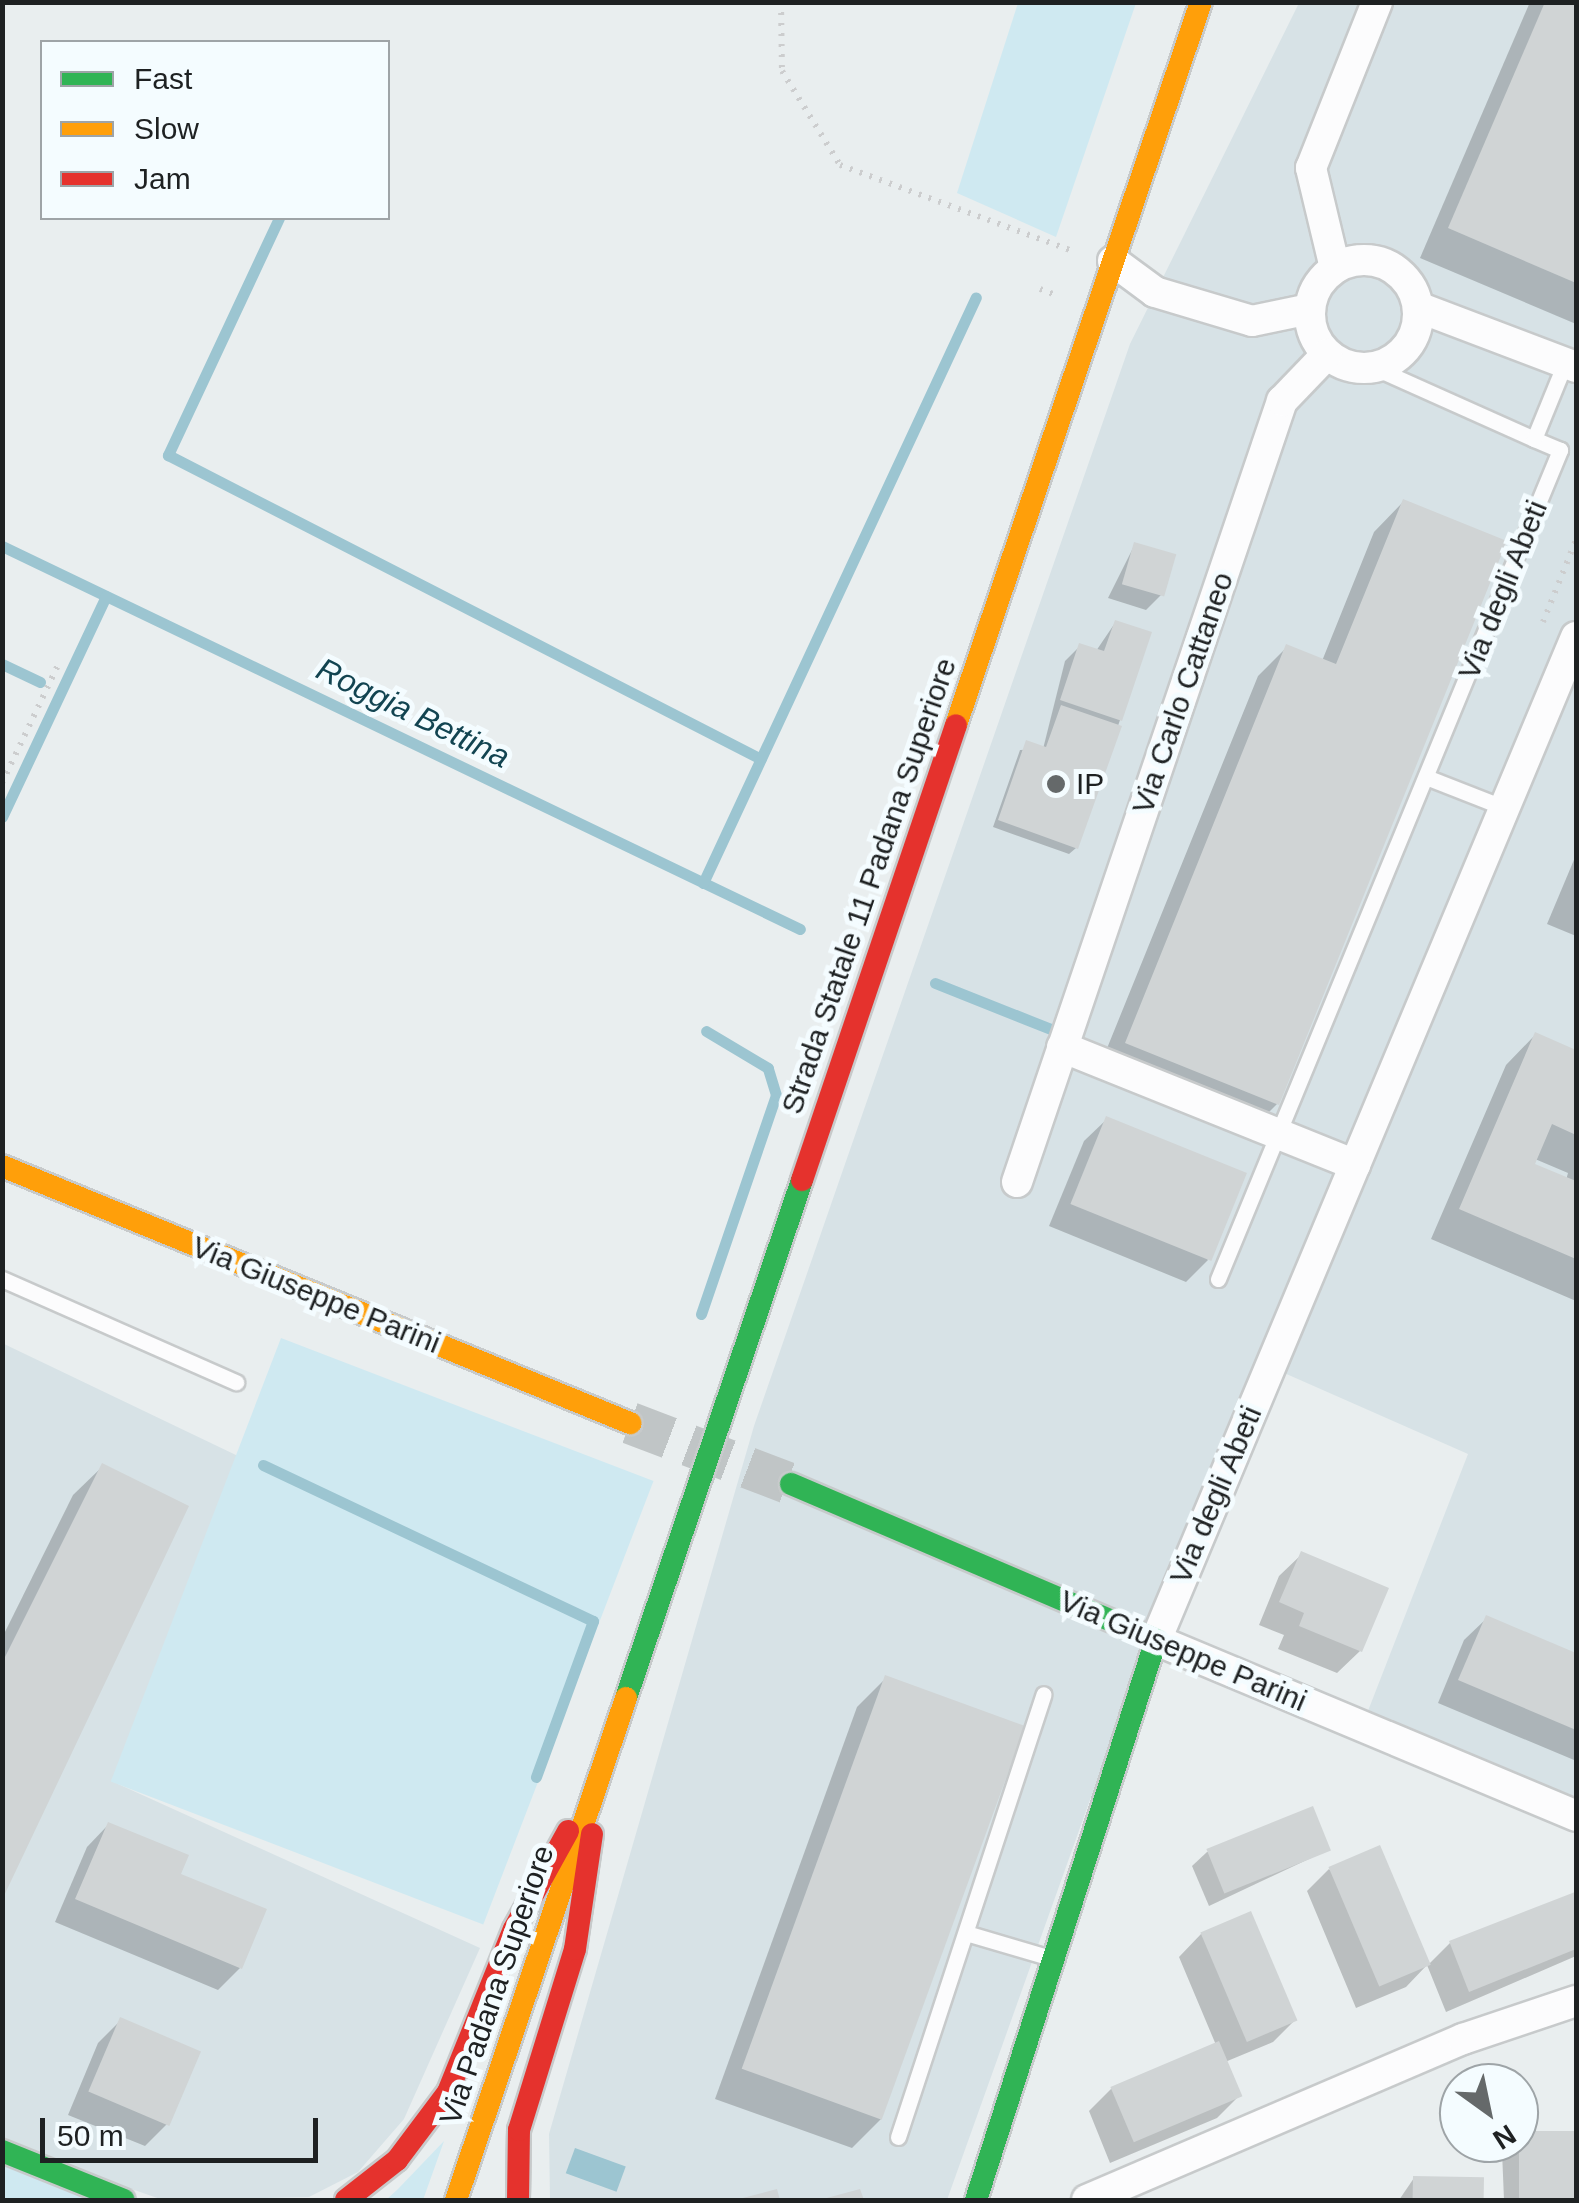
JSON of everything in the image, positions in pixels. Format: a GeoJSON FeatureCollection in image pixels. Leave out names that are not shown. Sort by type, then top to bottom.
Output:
{"type":"FeatureCollection","features":[{"type":"Feature","properties":{"kind":"street","name":"Strada Statale 11 Padana Superiore"},"geometry":{"type":"LineString","coordinates":[[595,1788],[1201,2]]}},
{"type":"Feature","properties":{"kind":"street"},"geometry":{"type":"LineString","coordinates":[[1114,261],[1155,292],[1252,321],[1310,309],[1335,268],[1311,168],[1378,2]]}},
{"type":"Feature","properties":{"kind":"street"},"geometry":{"type":"LineString","coordinates":[[1310,309],[1327,354],[1373,367],[1402,352],[1418,306],[1406,278],[1379,262],[1335,268]]}},
{"type":"Feature","properties":{"kind":"street"},"geometry":{"type":"LineString","coordinates":[[1418,306],[1571,365]]}},
{"type":"Feature","properties":{"kind":"street","name":"Via Carlo Cattaneo"},"geometry":{"type":"LineString","coordinates":[[1017,1182],[1282,401],[1327,354]]}},
{"type":"Feature","properties":{"kind":"street","name":"Via degli Abeti"},"geometry":{"type":"LineString","coordinates":[[976,2200],[1156,1640],[1576,637]]}},
{"type":"Feature","properties":{"kind":"street"},"geometry":{"type":"LineString","coordinates":[[1062,1048],[1355,1166]]}},
{"type":"Feature","properties":{"kind":"street","name":"Via Giuseppe Parini"},"geometry":{"type":"LineString","coordinates":[[2,1166],[630,1423]]}},
{"type":"Feature","properties":{"kind":"street","name":"Via Giuseppe Parini"},"geometry":{"type":"LineString","coordinates":[[791,1484],[1576,1816]]}},
{"type":"Feature","properties":{"kind":"street"},"geometry":{"type":"LineString","coordinates":[[346,2200],[397,2160],[448,2092],[524,1908],[595,1788]]}},
{"type":"Feature","properties":{"kind":"street"},"geometry":{"type":"LineString","coordinates":[[518,2200],[519,2130],[579,1928],[595,1788]]}},
{"type":"Feature","properties":{"kind":"street","name":"Via Padana Superiore"},"geometry":{"type":"LineString","coordinates":[[456,2200],[595,1788]]}},
{"type":"Feature","properties":{"kind":"street"},"geometry":{"type":"LineString","coordinates":[[1087,2200],[1463,2039],[1576,2001]]}},
{"type":"Feature","properties":{"kind":"street"},"geometry":{"type":"LineString","coordinates":[[2,2151],[124,2200]]}},
{"type":"Feature","properties":{"kind":"lane"},"geometry":{"type":"LineString","coordinates":[[1373,367],[1534,439],[1571,365]]}},
{"type":"Feature","properties":{"kind":"lane","name":"Via degli Abeti"},"geometry":{"type":"LineString","coordinates":[[1218,1278],[1560,450],[1534,439]]}},
{"type":"Feature","properties":{"kind":"lane"},"geometry":{"type":"LineString","coordinates":[[1426,776],[1505,808]]}},
{"type":"Feature","properties":{"kind":"lane"},"geometry":{"type":"LineString","coordinates":[[2,1279],[236,1382]]}},
{"type":"Feature","properties":{"kind":"lane"},"geometry":{"type":"LineString","coordinates":[[898,2138],[1044,1694]]}},
{"type":"Feature","properties":{"kind":"lane"},"geometry":{"type":"LineString","coordinates":[[966,1933],[1054,1960]]}},
{"type":"Feature","properties":{"kind":"path"},"geometry":{"type":"LineString","coordinates":[[781,2],[782,71],[840,165],[1114,261]]}},
{"type":"Feature","properties":{"kind":"path"},"geometry":{"type":"LineString","coordinates":[[2,783],[59,663]]}},
{"type":"Feature","properties":{"kind":"shaded area"},"geometry":{"type":"Polygon","coordinates":[[[1018,3],[1136,3],[1056,237],[957,193],[1018,3]]]}},
{"type":"Feature","properties":{"kind":"shaded area"},"geometry":{"type":"Polygon","coordinates":[[[1299,3],[1576,3],[1576,1806],[1366,1716],[1468,1454],[1264,1364],[1151,1629],[947,2200],[550,2200],[549,2134],[754,1426],[1130,344],[1299,3]]]}},
{"type":"Feature","properties":{"kind":"shaded area"},"geometry":{"type":"Polygon","coordinates":[[[281,1338],[653,1481],[483,1924],[111,1781],[281,1338]]]}},
{"type":"Feature","properties":{"kind":"shaded area"},"geometry":{"type":"Polygon","coordinates":[[[2,1343],[238,1456],[118,1784],[480,1948],[404,2119],[358,2172],[309,2197],[163,2200],[3,2144],[2,1343]]]}},
{"type":"Feature","properties":{"kind":"shaded area"},"geometry":{"type":"Polygon","coordinates":[[[444,2141],[423,2200],[386,2200],[398,2189],[444,2141]]]}},
{"type":"Feature","properties":{"kind":"shaded area"},"geometry":{"type":"Polygon","coordinates":[[[575,2148],[626,2166],[617,2192],[566,2173],[575,2148]]]}},
{"type":"Feature","properties":{"kind":"shaded area"},"geometry":{"type":"Polygon","coordinates":[[[2,2154],[108,2200],[3,2200],[2,2154]]]}},
{"type":"Feature","properties":{"kind":"building"},"geometry":{"type":"Polygon","coordinates":[[[1545,2],[1576,2],[1576,283],[1448,228],[1545,2]]]}},
{"type":"Feature","properties":{"kind":"building"},"geometry":{"type":"Polygon","coordinates":[[[1403,499],[1507,541],[1279,1105],[1125,1043],[1286,644],[1336,664],[1403,499]]]}},
{"type":"Feature","properties":{"kind":"building"},"geometry":{"type":"Polygon","coordinates":[[[1134,542],[1176,554],[1164,596],[1122,584],[1134,542]]]}},
{"type":"Feature","properties":{"kind":"building"},"geometry":{"type":"Polygon","coordinates":[[[1115,620],[1152,632],[1122,721],[1060,700],[1079,643],[1104,651],[1115,620]]]}},
{"type":"Feature","properties":{"kind":"building","name":"IP"},"geometry":{"type":"Polygon","coordinates":[[[1061,705],[1122,726],[1078,849],[998,820],[1026,740],[1046,747],[1061,705]]]}},
{"type":"Feature","properties":{"kind":"building"},"geometry":{"type":"Polygon","coordinates":[[[1535,1032],[1576,1050],[1576,1135],[1552,1124],[1535,1164],[1576,1181],[1576,1259],[1459,1209],[1535,1032]]]}},
{"type":"Feature","properties":{"kind":"building"},"geometry":{"type":"Polygon","coordinates":[[[1106,1116],[1247,1173],[1211,1261],[1070,1204],[1106,1116]]]}},
{"type":"Feature","properties":{"kind":"building"},"geometry":{"type":"Polygon","coordinates":[[[102,1463],[189,1506],[2,1900],[2,1663],[102,1463]]]}},
{"type":"Feature","properties":{"kind":"building"},"geometry":{"type":"Polygon","coordinates":[[[1301,1551],[1389,1588],[1362,1652],[1299,1626],[1304,1613],[1279,1602],[1301,1551]]]}},
{"type":"Feature","properties":{"kind":"building"},"geometry":{"type":"Polygon","coordinates":[[[1486,1615],[1576,1653],[1576,1730],[1458,1680],[1486,1615]]]}},
{"type":"Feature","properties":{"kind":"building"},"geometry":{"type":"Polygon","coordinates":[[[885,1675],[1025,1726],[882,2120],[742,2069],[885,1675]]]}},
{"type":"Feature","properties":{"kind":"building"},"geometry":{"type":"Polygon","coordinates":[[[1313,1806],[1331,1851],[1224,1894],[1206,1849],[1313,1806]]]}},
{"type":"Feature","properties":{"kind":"building"},"geometry":{"type":"Polygon","coordinates":[[[108,1822],[189,1855],[181,1874],[267,1909],[242,1969],[75,1899],[108,1822]]]}},
{"type":"Feature","properties":{"kind":"building"},"geometry":{"type":"Polygon","coordinates":[[[1380,1845],[1431,1965],[1379,1987],[1328,1867],[1380,1845]]]}},
{"type":"Feature","properties":{"kind":"building"},"geometry":{"type":"Polygon","coordinates":[[[1575,1892],[1576,1949],[1469,1992],[1449,1941],[1575,1892]]]}},
{"type":"Feature","properties":{"kind":"building"},"geometry":{"type":"Polygon","coordinates":[[[1251,1911],[1297,2021],[1247,2042],[1200,1932],[1251,1911]]]}},
{"type":"Feature","properties":{"kind":"building"},"geometry":{"type":"Polygon","coordinates":[[[120,2017],[201,2051],[169,2126],[88,2092],[120,2017]]]}},
{"type":"Feature","properties":{"kind":"building"},"geometry":{"type":"Polygon","coordinates":[[[1219,2041],[1242,2096],[1134,2142],[1110,2087],[1219,2041]]]}},
{"type":"Feature","properties":{"kind":"building"},"geometry":{"type":"Polygon","coordinates":[[[1539,2131],[1576,2131],[1576,2200],[1519,2200],[1519,2163],[1539,2163],[1539,2131]]]}},
{"type":"Feature","properties":{"kind":"building"},"geometry":{"type":"Polygon","coordinates":[[[1413,2176],[1484,2177],[1484,2200],[1413,2200],[1413,2176]]]}},
{"type":"Feature","properties":{"kind":"building"},"geometry":{"type":"Polygon","coordinates":[[[777,2189],[780,2200],[739,2200],[739,2199],[777,2189]]]}},
{"type":"Feature","properties":{"kind":"building"},"geometry":{"type":"Polygon","coordinates":[[[860,2189],[864,2200],[823,2200],[823,2199],[860,2189]]]}},
{"type":"Feature","properties":{"kind":"waterway"},"geometry":{"type":"LineString","coordinates":[[278,220],[168,455],[761,759]]}},
{"type":"Feature","properties":{"kind":"waterway"},"geometry":{"type":"LineString","coordinates":[[703,883],[976,297]]}},
{"type":"Feature","properties":{"kind":"waterway","name":"Roggia Bettina"},"geometry":{"type":"LineString","coordinates":[[2,546],[800,929]]}},
{"type":"Feature","properties":{"kind":"waterway"},"geometry":{"type":"LineString","coordinates":[[2,817],[106,596]]}},
{"type":"Feature","properties":{"kind":"waterway"},"geometry":{"type":"LineString","coordinates":[[2,664],[40,682]]}},
{"type":"Feature","properties":{"kind":"waterway","name":"Roggia Bettina"},"geometry":{"type":"LineString","coordinates":[[935,983],[1053,1030]]}},
{"type":"Feature","properties":{"kind":"waterway"},"geometry":{"type":"LineString","coordinates":[[701,1314],[776,1095],[768,1068],[706,1031]]}},
{"type":"Feature","properties":{"kind":"waterway"},"geometry":{"type":"LineString","coordinates":[[263,1465],[593,1621],[536,1777]]}},
{"type":"Feature","properties":{"kind":"tunnel"},"geometry":{"type":"LineString","coordinates":[[630,1423],[791,1484]]}},
{"type":"Feature","properties":{"kind":"traffic: fast"},"geometry":{"type":"LineString","coordinates":[[626,1698],[802,1180]]}},
{"type":"Feature","properties":{"kind":"traffic: fast"},"geometry":{"type":"LineString","coordinates":[[791,1484],[1156,1640],[976,2200]]}},
{"type":"Feature","properties":{"kind":"traffic: fast"},"geometry":{"type":"LineString","coordinates":[[2,2151],[124,2200]]}},
{"type":"Feature","properties":{"kind":"traffic: slow"},"geometry":{"type":"LineString","coordinates":[[956,725],[1201,2]]}},
{"type":"Feature","properties":{"kind":"traffic: slow"},"geometry":{"type":"LineString","coordinates":[[2,1166],[630,1423]]}},
{"type":"Feature","properties":{"kind":"traffic: slow"},"geometry":{"type":"LineString","coordinates":[[456,2200],[626,1698]]}},
{"type":"Feature","properties":{"kind":"traffic: jam"},"geometry":{"type":"LineString","coordinates":[[802,1180],[956,725]]}},
{"type":"Feature","properties":{"kind":"traffic: jam"},"geometry":{"type":"LineString","coordinates":[[346,2200],[397,2160],[448,2092],[514,1929],[568,1831]]}},
{"type":"Feature","properties":{"kind":"traffic: jam"},"geometry":{"type":"LineString","coordinates":[[518,2200],[519,2130],[575,1949],[592,1834]]}},
{"type":"Feature","properties":{"kind":"place","name":"IP"},"geometry":{"type":"Point","coordinates":[1056,784]}}]}
